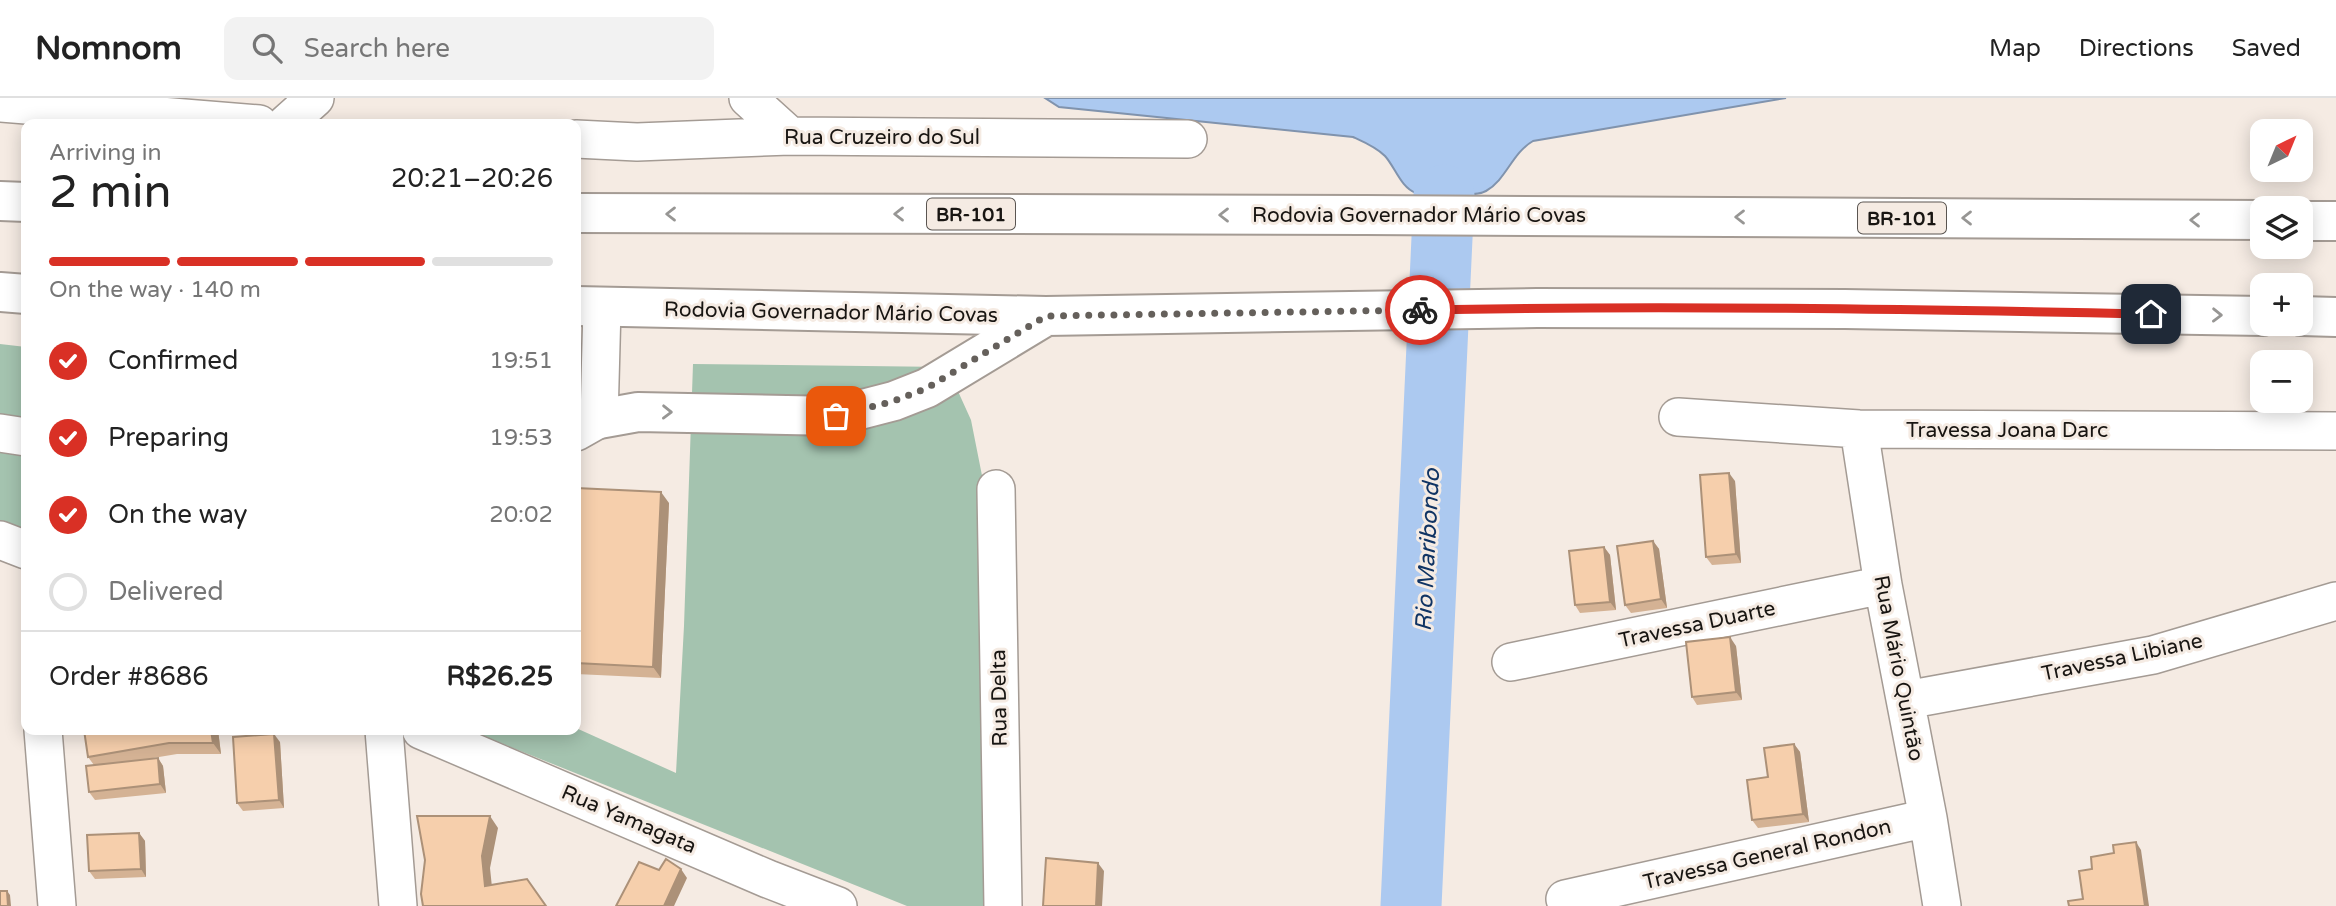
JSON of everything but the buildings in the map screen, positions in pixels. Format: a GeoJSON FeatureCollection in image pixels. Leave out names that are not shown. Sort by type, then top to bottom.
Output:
{"type":"FeatureCollection","features":[{"type":"Feature","properties":{"kind":"highway"},"geometry":{"type":"LineString","coordinates":[[0,201],[21,202]]}},
{"type":"Feature","properties":{"kind":"highway","name":"Rodovia Governador Mário Covas"},"geometry":{"type":"LineString","coordinates":[[581,214],[2250,220]]}},
{"type":"Feature","properties":{"kind":"highway"},"geometry":{"type":"LineString","coordinates":[[2313,221],[2336,221]]}},
{"type":"Feature","properties":{"kind":"highway"},"geometry":{"type":"LineString","coordinates":[[0,292],[21,294]]}},
{"type":"Feature","properties":{"kind":"highway","name":"Rodovia Governador Mário Covas"},"geometry":{"type":"LineString","coordinates":[[589,306],[1046,316],[1537,308],[1845,309],[2250,316]]}},
{"type":"Feature","properties":{"kind":"highway"},"geometry":{"type":"LineString","coordinates":[[587,426],[638,412],[836,416],[894,401],[927,388],[1046,316]]}},
{"type":"Feature","properties":{"kind":"highway"},"geometry":{"type":"LineString","coordinates":[[2313,316],[2336,317]]}},
{"type":"Feature","properties":{"kind":"street"},"geometry":{"type":"LineString","coordinates":[[292,119],[315,98]]}},
{"type":"Feature","properties":{"kind":"street"},"geometry":{"type":"LineString","coordinates":[[748,98],[790,136]]}},
{"type":"Feature","properties":{"kind":"street"},"geometry":{"type":"LineString","coordinates":[[15,102],[203,119]]}},
{"type":"Feature","properties":{"kind":"street","name":"Rua Cruzeiro do Sul"},"geometry":{"type":"LineString","coordinates":[[581,139],[637,142],[790,136],[1188,139]]}},
{"type":"Feature","properties":{"kind":"street"},"geometry":{"type":"LineString","coordinates":[[587,426],[589,306]]}},
{"type":"Feature","properties":{"kind":"street","name":"Travessa Joana Darc"},"geometry":{"type":"LineString","coordinates":[[1678,417],[1859,429],[2336,431]]}},
{"type":"Feature","properties":{"kind":"street","name":"Rua Mário Quintão"},"geometry":{"type":"LineString","coordinates":[[1859,429],[1883,585],[1928,818],[1942,906]]}},
{"type":"Feature","properties":{"kind":"street"},"geometry":{"type":"LineString","coordinates":[[0,433],[21,436]]}},
{"type":"Feature","properties":{"kind":"street","name":"Rua Delta"},"geometry":{"type":"LineString","coordinates":[[996,489],[1003,906]]}},
{"type":"Feature","properties":{"kind":"street"},"geometry":{"type":"LineString","coordinates":[[0,540],[21,548]]}},
{"type":"Feature","properties":{"kind":"street","name":"Travessa Duarte"},"geometry":{"type":"LineString","coordinates":[[1511,662],[1883,585]]}},
{"type":"Feature","properties":{"kind":"street","name":"Travessa Libiane"},"geometry":{"type":"LineString","coordinates":[[1906,700],[2154,655],[2336,601]]}},
{"type":"Feature","properties":{"kind":"street"},"geometry":{"type":"LineString","coordinates":[[43,735],[57,906]]}},
{"type":"Feature","properties":{"kind":"street"},"geometry":{"type":"LineString","coordinates":[[384,735],[398,906]]}},
{"type":"Feature","properties":{"kind":"street","name":"Rua Yamagata"},"geometry":{"type":"LineString","coordinates":[[432,735],[769,892],[838,906]]}},
{"type":"Feature","properties":{"kind":"street","name":"Travessa General Rondon"},"geometry":{"type":"LineString","coordinates":[[1565,899],[1928,818]]}},
{"type":"Feature","properties":{"kind":"green space"},"geometry":{"type":"Polygon","coordinates":[[[0,344],[21,346],[21,534],[0,524],[0,344]]]}},
{"type":"Feature","properties":{"kind":"green space"},"geometry":{"type":"Polygon","coordinates":[[[693,364],[947,367],[971,420],[990,516],[987,906],[907,906],[480,735],[581,735],[581,730],[676,773],[693,364]]]}},
{"type":"Feature","properties":{"kind":"water"},"geometry":{"type":"Polygon","coordinates":[[[1045,98],[1786,98],[1533,141],[1486,191],[1475,194],[1435,195],[1411,190],[1402,182],[1385,156],[1374,147],[1353,137],[1059,107],[1045,98]]]}},
{"type":"Feature","properties":{"kind":"waterway","name":"Rio Maribondo"},"geometry":{"type":"LineString","coordinates":[[1411,906],[1444,195]]}},
{"type":"Feature","properties":{"kind":"way so far"},"geometry":{"type":"LineString","coordinates":[[836,416],[894,401],[927,388],[1046,316],[1420,310]]}},
{"type":"Feature","properties":{"kind":"route"},"geometry":{"type":"LineString","coordinates":[[1420,310],[1845,309],[2151,314]]}}]}
